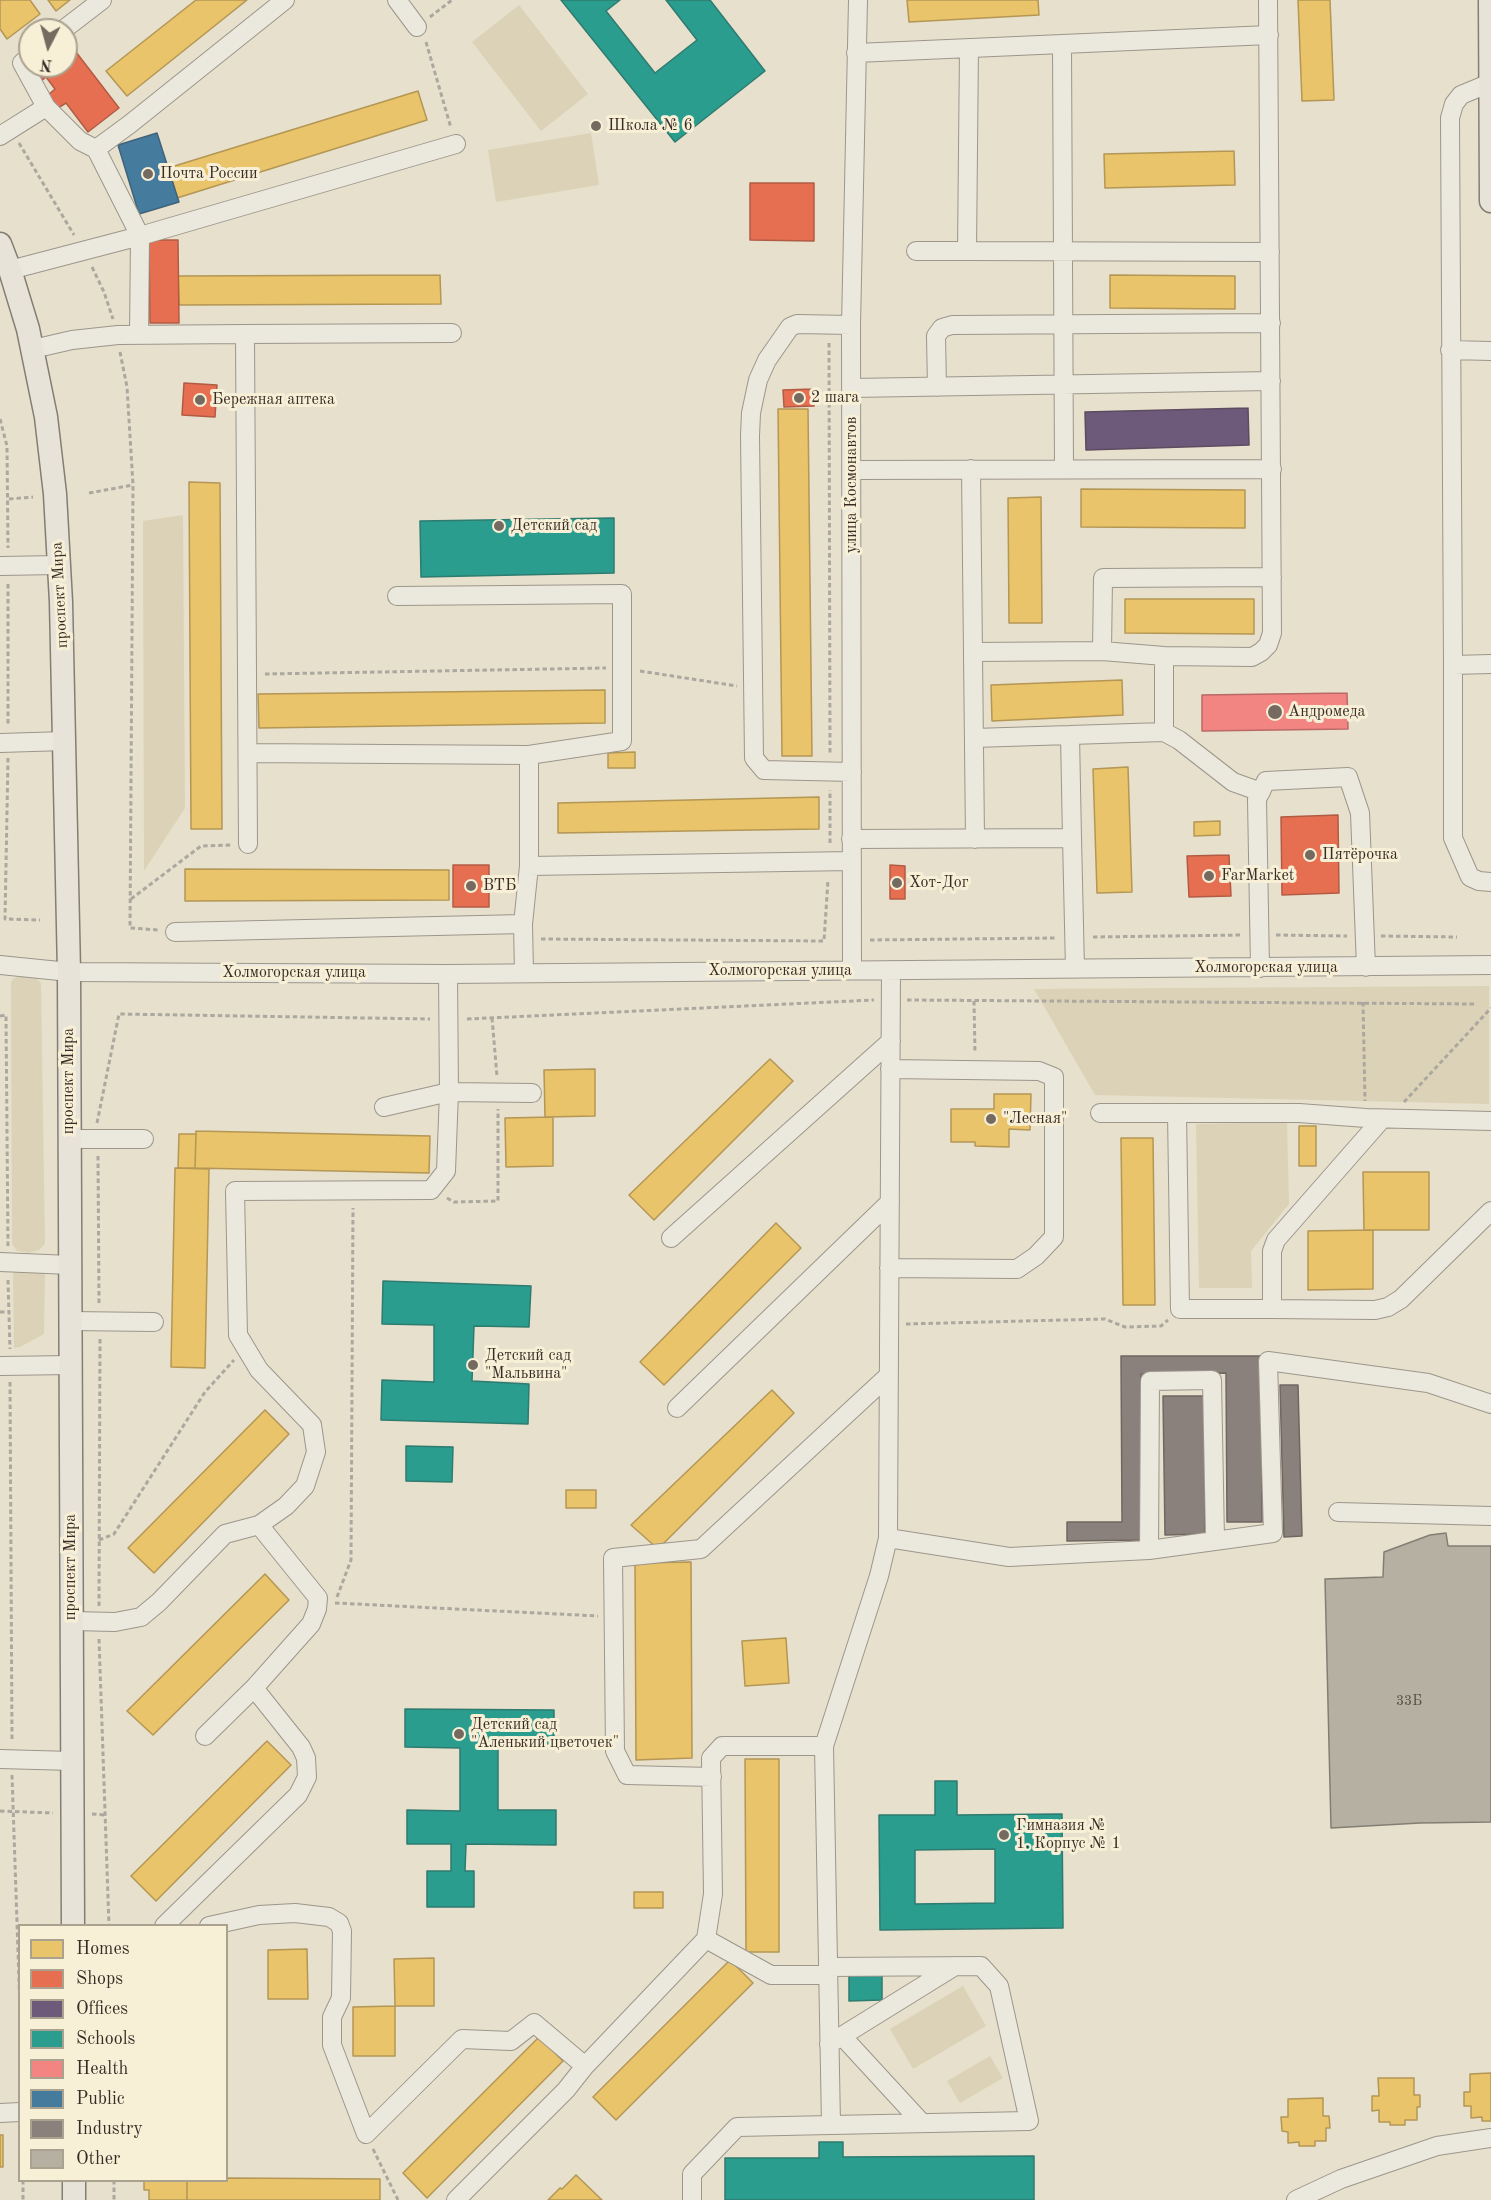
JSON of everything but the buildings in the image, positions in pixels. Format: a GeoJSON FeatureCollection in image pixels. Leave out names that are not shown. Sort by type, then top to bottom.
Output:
{"type":"FeatureCollection","features":[{"type":"Feature","properties":{"kind":"main road"},"geometry":{"type":"LineString","coordinates":[[1490,0],[1491,201]]}},
{"type":"Feature","properties":{"kind":"main road","name":"проспект Мира"},"geometry":{"type":"LineString","coordinates":[[0,244],[10,270],[33,350],[46,417],[54,477],[60,565],[69,972],[73,1924]]}},
{"type":"Feature","properties":{"kind":"main road"},"geometry":{"type":"LineString","coordinates":[[74,2182],[74,2200]]}},
{"type":"Feature","properties":{"kind":"street"},"geometry":{"type":"LineString","coordinates":[[78,18],[102,0]]}},
{"type":"Feature","properties":{"kind":"street"},"geometry":{"type":"LineString","coordinates":[[96,148],[130,124],[285,0]]}},
{"type":"Feature","properties":{"kind":"street"},"geometry":{"type":"LineString","coordinates":[[397,0],[417,27]]}},
{"type":"Feature","properties":{"kind":"street","name":"улица Космонавтов"},"geometry":{"type":"LineString","coordinates":[[852,970],[851,325],[858,0]]}},
{"type":"Feature","properties":{"kind":"street"},"geometry":{"type":"LineString","coordinates":[[973,652],[1102,651],[1164,656],[1252,657],[1268,645],[1272,633],[1272,469],[1268,0]]}},
{"type":"Feature","properties":{"kind":"street"},"geometry":{"type":"LineString","coordinates":[[856,53],[1269,35]]}},
{"type":"Feature","properties":{"kind":"street"},"geometry":{"type":"LineString","coordinates":[[1062,44],[1064,469]]}},
{"type":"Feature","properties":{"kind":"street"},"geometry":{"type":"LineString","coordinates":[[967,251],[969,48]]}},
{"type":"Feature","properties":{"kind":"street"},"geometry":{"type":"LineString","coordinates":[[30,78],[46,106],[80,141],[96,148],[140,236],[139,335]]}},
{"type":"Feature","properties":{"kind":"street"},"geometry":{"type":"LineString","coordinates":[[1490,83],[1461,95],[1454,104],[1450,118],[1450,350],[1453,838],[1470,878],[1491,882]]}},
{"type":"Feature","properties":{"kind":"street"},"geometry":{"type":"LineString","coordinates":[[5,133],[46,106]]}},
{"type":"Feature","properties":{"kind":"street"},"geometry":{"type":"LineString","coordinates":[[10,270],[83,249],[140,236],[456,144]]}},
{"type":"Feature","properties":{"kind":"street"},"geometry":{"type":"LineString","coordinates":[[916,250],[1063,253],[1270,252]]}},
{"type":"Feature","properties":{"kind":"street"},"geometry":{"type":"LineString","coordinates":[[937,387],[936,336],[942,328],[952,325],[1271,323]]}},
{"type":"Feature","properties":{"kind":"street"},"geometry":{"type":"LineString","coordinates":[[851,325],[797,324],[790,327],[767,360],[758,380],[753,402],[750,436],[754,758],[764,770],[852,772]]}},
{"type":"Feature","properties":{"kind":"street"},"geometry":{"type":"LineString","coordinates":[[33,350],[72,340],[118,335],[452,333]]}},
{"type":"Feature","properties":{"kind":"street"},"geometry":{"type":"LineString","coordinates":[[245,334],[248,844]]}},
{"type":"Feature","properties":{"kind":"street"},"geometry":{"type":"LineString","coordinates":[[1450,350],[1491,351]]}},
{"type":"Feature","properties":{"kind":"street"},"geometry":{"type":"LineString","coordinates":[[852,388],[1271,381]]}},
{"type":"Feature","properties":{"kind":"street"},"geometry":{"type":"LineString","coordinates":[[971,469],[975,839]]}},
{"type":"Feature","properties":{"kind":"street"},"geometry":{"type":"LineString","coordinates":[[852,470],[1272,469]]}},
{"type":"Feature","properties":{"kind":"street"},"geometry":{"type":"LineString","coordinates":[[4,565],[60,565]]}},
{"type":"Feature","properties":{"kind":"street"},"geometry":{"type":"LineString","coordinates":[[1102,651],[1103,578],[1272,577]]}},
{"type":"Feature","properties":{"kind":"street"},"geometry":{"type":"LineString","coordinates":[[249,753],[529,754],[622,741],[622,594],[397,596]]}},
{"type":"Feature","properties":{"kind":"street"},"geometry":{"type":"LineString","coordinates":[[1164,656],[1164,732]]}},
{"type":"Feature","properties":{"kind":"street"},"geometry":{"type":"LineString","coordinates":[[1453,665],[1491,664]]}},
{"type":"Feature","properties":{"kind":"street"},"geometry":{"type":"LineString","coordinates":[[974,738],[1164,732],[1233,782],[1260,792]]}},
{"type":"Feature","properties":{"kind":"street"},"geometry":{"type":"LineString","coordinates":[[1070,735],[1075,969]]}},
{"type":"Feature","properties":{"kind":"street"},"geometry":{"type":"LineString","coordinates":[[4,742],[65,741]]}},
{"type":"Feature","properties":{"kind":"street"},"geometry":{"type":"LineString","coordinates":[[524,973],[523,924],[529,866],[529,754]]}},
{"type":"Feature","properties":{"kind":"street"},"geometry":{"type":"LineString","coordinates":[[1260,968],[1257,799],[1260,792],[1266,781],[1348,777],[1360,813],[1366,968]]}},
{"type":"Feature","properties":{"kind":"street"},"geometry":{"type":"LineString","coordinates":[[851,839],[1072,838]]}},
{"type":"Feature","properties":{"kind":"street"},"geometry":{"type":"LineString","coordinates":[[529,866],[852,861]]}},
{"type":"Feature","properties":{"kind":"street"},"geometry":{"type":"LineString","coordinates":[[176,932],[523,924]]}},
{"type":"Feature","properties":{"kind":"street","name":"Холмогорская улица"},"geometry":{"type":"LineString","coordinates":[[0,965],[69,972],[448,974],[1366,968],[1491,965]]}},
{"type":"Feature","properties":{"kind":"street"},"geometry":{"type":"LineString","coordinates":[[831,2125],[836,2040],[828,1971],[824,1746],[879,1576],[888,1538],[891,970]]}},
{"type":"Feature","properties":{"kind":"street"},"geometry":{"type":"LineString","coordinates":[[72,1621],[115,1622],[141,1617],[159,1602],[225,1534],[259,1525],[286,1506],[305,1486],[316,1452],[312,1425],[259,1370],[238,1335],[236,1191],[431,1190],[446,1171],[449,1092],[448,974]]}},
{"type":"Feature","properties":{"kind":"street"},"geometry":{"type":"LineString","coordinates":[[671,1238],[891,1041]]}},
{"type":"Feature","properties":{"kind":"street"},"geometry":{"type":"LineString","coordinates":[[889,1268],[1017,1269],[1036,1256],[1054,1237],[1053,1077],[1039,1071],[891,1070]]}},
{"type":"Feature","properties":{"kind":"street"},"geometry":{"type":"LineString","coordinates":[[384,1107],[449,1092],[532,1092]]}},
{"type":"Feature","properties":{"kind":"street"},"geometry":{"type":"LineString","coordinates":[[1100,1113],[1299,1113],[1491,1121]]}},
{"type":"Feature","properties":{"kind":"street"},"geometry":{"type":"LineString","coordinates":[[1177,1113],[1180,1309],[1375,1310],[1388,1307],[1401,1299],[1491,1210]]}},
{"type":"Feature","properties":{"kind":"street"},"geometry":{"type":"LineString","coordinates":[[1272,1309],[1272,1251],[1276,1240],[1379,1118]]}},
{"type":"Feature","properties":{"kind":"street"},"geometry":{"type":"LineString","coordinates":[[70,1139],[144,1139]]}},
{"type":"Feature","properties":{"kind":"street"},"geometry":{"type":"LineString","coordinates":[[677,1408],[890,1202]]}},
{"type":"Feature","properties":{"kind":"street"},"geometry":{"type":"LineString","coordinates":[[4,1262],[70,1265]]}},
{"type":"Feature","properties":{"kind":"street"},"geometry":{"type":"LineString","coordinates":[[70,1321],[154,1322]]}},
{"type":"Feature","properties":{"kind":"street"},"geometry":{"type":"LineString","coordinates":[[888,1538],[1010,1557],[1149,1550],[1273,1533],[1268,1361],[1428,1383],[1491,1404]]}},
{"type":"Feature","properties":{"kind":"street"},"geometry":{"type":"LineString","coordinates":[[5,1366],[71,1365]]}},
{"type":"Feature","properties":{"kind":"street"},"geometry":{"type":"LineString","coordinates":[[712,1777],[627,1775],[615,1751],[613,1558],[701,1549],[889,1375]]}},
{"type":"Feature","properties":{"kind":"street"},"geometry":{"type":"LineString","coordinates":[[1149,1550],[1150,1381],[1212,1380],[1215,1540]]}},
{"type":"Feature","properties":{"kind":"street"},"geometry":{"type":"LineString","coordinates":[[1338,1512],[1491,1516]]}},
{"type":"Feature","properties":{"kind":"street"},"geometry":{"type":"LineString","coordinates":[[205,1736],[254,1688],[310,1624],[317,1609],[326,1600],[259,1525]]}},
{"type":"Feature","properties":{"kind":"street"},"geometry":{"type":"LineString","coordinates":[[166,1924],[298,1795],[307,1777],[306,1758],[301,1747],[254,1688]]}},
{"type":"Feature","properties":{"kind":"street"},"geometry":{"type":"LineString","coordinates":[[456,2200],[566,2090],[585,2066],[706,1939],[713,1894],[711,1758],[723,1746],[824,1746]]}},
{"type":"Feature","properties":{"kind":"street"},"geometry":{"type":"LineString","coordinates":[[6,1760],[72,1761]]}},
{"type":"Feature","properties":{"kind":"street"},"geometry":{"type":"LineString","coordinates":[[218,1924],[259,1915],[295,1912],[328,1917],[339,1923],[342,1930],[341,1998],[332,2017],[332,2045],[366,2134],[462,2039],[511,2041],[534,2022],[585,2066]]}},
{"type":"Feature","properties":{"kind":"street"},"geometry":{"type":"LineString","coordinates":[[692,2200],[692,2174],[737,2127],[1029,2121],[999,1986],[981,1965],[771,1975],[706,1939]]}},
{"type":"Feature","properties":{"kind":"street"},"geometry":{"type":"LineString","coordinates":[[836,2040],[957,1966]]}},
{"type":"Feature","properties":{"kind":"street"},"geometry":{"type":"LineString","coordinates":[[836,2040],[922,2123]]}},
{"type":"Feature","properties":{"kind":"street"},"geometry":{"type":"LineString","coordinates":[[0,2113],[18,2112]]}},
{"type":"Feature","properties":{"kind":"street"},"geometry":{"type":"LineString","coordinates":[[1296,2200],[1341,2179],[1437,2146],[1491,2138]]}},
{"type":"Feature","properties":{"kind":"path"},"geometry":{"type":"LineString","coordinates":[[452,0],[417,27],[425,37],[456,144]]}},
{"type":"Feature","properties":{"kind":"path"},"geometry":{"type":"LineString","coordinates":[[5,133],[83,249],[105,292],[118,335],[127,387],[133,485],[130,928],[176,932]]}},
{"type":"Feature","properties":{"kind":"path"},"geometry":{"type":"LineString","coordinates":[[523,924],[538,939],[824,941],[830,862],[829,325]]}},
{"type":"Feature","properties":{"kind":"path"},"geometry":{"type":"LineString","coordinates":[[0,419],[7,446],[9,499],[4,565],[5,919],[40,920]]}},
{"type":"Feature","properties":{"kind":"path"},"geometry":{"type":"LineString","coordinates":[[90,493],[133,485]]}},
{"type":"Feature","properties":{"kind":"path"},"geometry":{"type":"LineString","coordinates":[[9,499],[33,497]]}},
{"type":"Feature","properties":{"kind":"path"},"geometry":{"type":"LineString","coordinates":[[248,675],[622,668],[753,689]]}},
{"type":"Feature","properties":{"kind":"path"},"geometry":{"type":"LineString","coordinates":[[131,899],[201,846],[248,844]]}},
{"type":"Feature","properties":{"kind":"path"},"geometry":{"type":"LineString","coordinates":[[0,901],[5,901]]}},
{"type":"Feature","properties":{"kind":"path"},"geometry":{"type":"LineString","coordinates":[[870,940],[1260,935],[1457,937]]}},
{"type":"Feature","properties":{"kind":"path"},"geometry":{"type":"LineString","coordinates":[[109,1924],[99,1622],[100,1321],[97,1119],[119,1014],[448,1020],[891,1000],[1476,1004]]}},
{"type":"Feature","properties":{"kind":"path"},"geometry":{"type":"LineString","coordinates":[[974,1001],[975,1070]]}},
{"type":"Feature","properties":{"kind":"path"},"geometry":{"type":"LineString","coordinates":[[1362,1002],[1379,1118]]}},
{"type":"Feature","properties":{"kind":"path"},"geometry":{"type":"LineString","coordinates":[[1379,1118],[1491,1008]]}},
{"type":"Feature","properties":{"kind":"path"},"geometry":{"type":"LineString","coordinates":[[0,1016],[6,1015],[4,1262],[9,1312],[5,1366],[6,1760],[18,1974]]}},
{"type":"Feature","properties":{"kind":"path"},"geometry":{"type":"LineString","coordinates":[[431,1190],[454,1202],[498,1201],[498,1092],[492,1018]]}},
{"type":"Feature","properties":{"kind":"path"},"geometry":{"type":"LineString","coordinates":[[353,1191],[351,1560],[326,1600],[615,1617]]}},
{"type":"Feature","properties":{"kind":"path"},"geometry":{"type":"LineString","coordinates":[[889,1325],[1105,1319],[1125,1327],[1161,1326],[1180,1309]]}},
{"type":"Feature","properties":{"kind":"path"},"geometry":{"type":"LineString","coordinates":[[0,1312],[9,1312]]}},
{"type":"Feature","properties":{"kind":"path"},"geometry":{"type":"LineString","coordinates":[[99,1540],[114,1534],[205,1392],[245,1347]]}},
{"type":"Feature","properties":{"kind":"path"},"geometry":{"type":"LineString","coordinates":[[366,2134],[398,2200]]}},
{"type":"Feature","properties":{"kind":"path"},"geometry":{"type":"LineString","coordinates":[[23,2182],[23,2200]]}},
{"type":"Feature","properties":{"kind":"path"},"geometry":{"type":"LineString","coordinates":[[114,2182],[114,2200]]}},
{"type":"Feature","properties":{"kind":"shaded area"},"geometry":{"type":"Polygon","coordinates":[[[519,5],[588,94],[541,131],[472,42],[519,5]]]}},
{"type":"Feature","properties":{"kind":"shaded area"},"geometry":{"type":"Polygon","coordinates":[[[591,133],[599,185],[496,202],[488,150],[591,133]]]}},
{"type":"Feature","properties":{"kind":"shaded area"},"geometry":{"type":"Polygon","coordinates":[[[183,515],[185,808],[144,871],[143,521],[183,515]]]}},
{"type":"Feature","properties":{"kind":"shaded area"},"geometry":{"type":"Polygon","coordinates":[[[25,975],[35,977],[41,983],[45,1244],[39,1250],[29,1253],[17,1251],[12,1244],[11,982],[14,978],[25,975]]]}},
{"type":"Feature","properties":{"kind":"shaded area"},"geometry":{"type":"Polygon","coordinates":[[[1489,986],[1489,1104],[1095,1095],[1034,989],[1489,986]]]}},
{"type":"Feature","properties":{"kind":"shaded area"},"geometry":{"type":"Polygon","coordinates":[[[1287,1122],[1289,1204],[1251,1251],[1252,1288],[1199,1288],[1196,1124],[1287,1122]]]}},
{"type":"Feature","properties":{"kind":"shaded area"},"geometry":{"type":"Polygon","coordinates":[[[18,1267],[41,1270],[45,1274],[44,1334],[14,1348],[13,1274],[18,1267]]]}},
{"type":"Feature","properties":{"kind":"shaded area"},"geometry":{"type":"Polygon","coordinates":[[[963,1986],[986,2026],[913,2069],[890,2029],[963,1986]]]}},
{"type":"Feature","properties":{"kind":"shaded area"},"geometry":{"type":"Polygon","coordinates":[[[990,2056],[1003,2078],[960,2103],[947,2081],[990,2056]]]}},
{"type":"Feature","properties":{"kind":"place","name":"Школа № 6"},"geometry":{"type":"Point","coordinates":[596,126]}},
{"type":"Feature","properties":{"kind":"place","name":"Почта России"},"geometry":{"type":"Point","coordinates":[148,174]}},
{"type":"Feature","properties":{"kind":"place","name":"2 шага"},"geometry":{"type":"Point","coordinates":[799,398]}},
{"type":"Feature","properties":{"kind":"place","name":"Бережная аптека"},"geometry":{"type":"Point","coordinates":[200,400]}},
{"type":"Feature","properties":{"kind":"place","name":"Детский сад"},"geometry":{"type":"Point","coordinates":[499,526]}},
{"type":"Feature","properties":{"kind":"place","name":"Андромеда"},"geometry":{"type":"Point","coordinates":[1275,712]}},
{"type":"Feature","properties":{"kind":"place","name":"Пятёрочка"},"geometry":{"type":"Point","coordinates":[1310,855]}},
{"type":"Feature","properties":{"kind":"place","name":"FarMarket"},"geometry":{"type":"Point","coordinates":[1209,876]}},
{"type":"Feature","properties":{"kind":"place","name":"Хот-Дог"},"geometry":{"type":"Point","coordinates":[897,883]}},
{"type":"Feature","properties":{"kind":"place","name":"ВТБ"},"geometry":{"type":"Point","coordinates":[471,886]}},
{"type":"Feature","properties":{"kind":"place","name":"\"Лесная\""},"geometry":{"type":"Point","coordinates":[991,1119]}},
{"type":"Feature","properties":{"kind":"place","name":"Детский сад \"Мальвина\""},"geometry":{"type":"Point","coordinates":[473,1365]}},
{"type":"Feature","properties":{"kind":"place","name":"Детский сад \"Аленький цветочек\""},"geometry":{"type":"Point","coordinates":[459,1734]}},
{"type":"Feature","properties":{"kind":"place","name":"Гимназия № 1. Корпус № 1"},"geometry":{"type":"Point","coordinates":[1004,1835]}}]}
